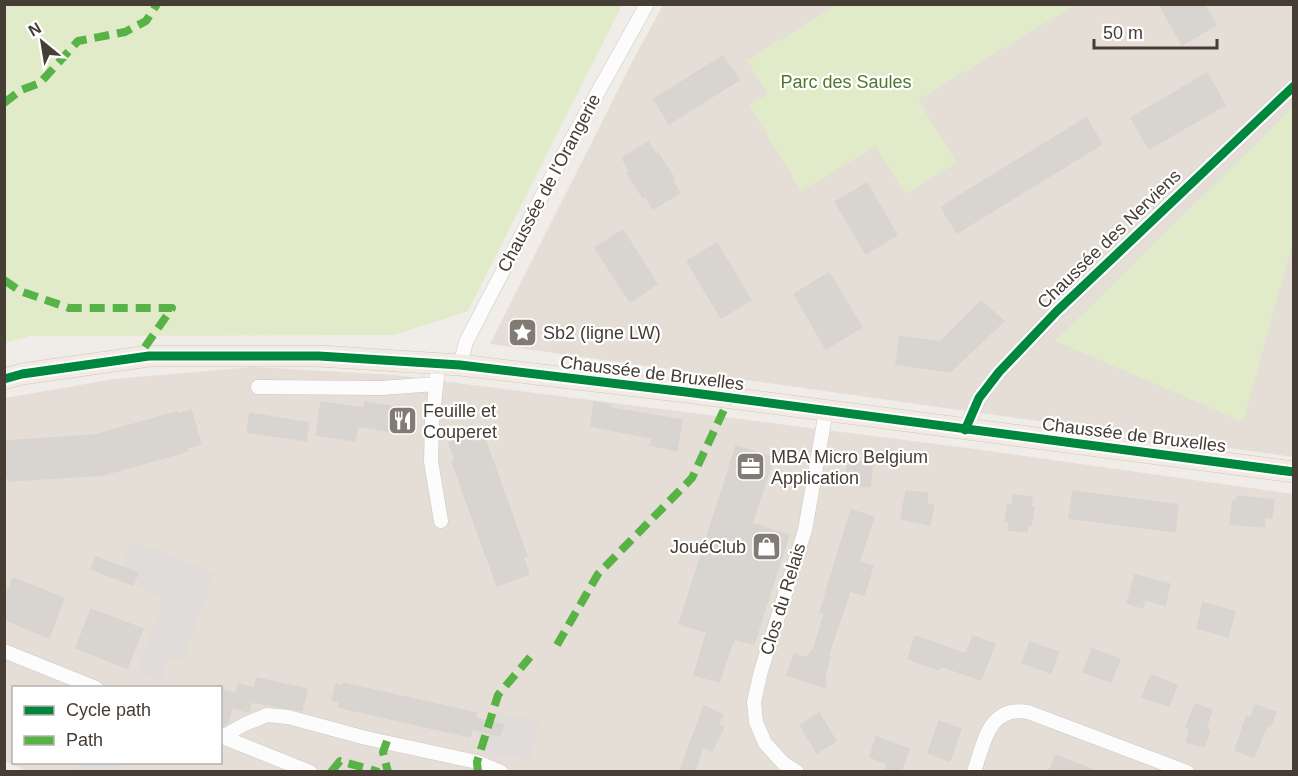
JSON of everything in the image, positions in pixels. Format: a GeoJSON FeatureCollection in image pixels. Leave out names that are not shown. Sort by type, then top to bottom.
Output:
{"type":"FeatureCollection","features":[{"type":"Feature","properties":{"kind":"main road","name":"Chaussée de Bruxelles"},"geometry":{"type":"LineString","coordinates":[[4,379],[22,374],[149,356],[319,356],[826,411],[1293,472]]}},
{"type":"Feature","properties":{"kind":"street","name":"Chaussée de l'Orangerie"},"geometry":{"type":"LineString","coordinates":[[441,521],[431,461],[445,371],[466,342],[569,144],[647,4]]}},
{"type":"Feature","properties":{"kind":"street","name":"Chaussée des Nerviens"},"geometry":{"type":"LineString","coordinates":[[965,430],[979,398],[1006,364],[1057,311],[1293,87]]}},
{"type":"Feature","properties":{"kind":"street"},"geometry":{"type":"LineString","coordinates":[[258,387],[381,388],[445,371]]}},
{"type":"Feature","properties":{"kind":"street","name":"Clos du Relais"},"geometry":{"type":"LineString","coordinates":[[797,771],[783,763],[765,743],[756,722],[754,702],[761,672],[805,530],[826,411]]}},
{"type":"Feature","properties":{"kind":"street"},"geometry":{"type":"LineString","coordinates":[[4,651],[93,686]]}},
{"type":"Feature","properties":{"kind":"street"},"geometry":{"type":"LineString","coordinates":[[974,771],[996,718],[1007,711],[1018,710],[1187,771]]}},
{"type":"Feature","properties":{"kind":"street"},"geometry":{"type":"LineString","coordinates":[[222,736],[267,715],[288,717],[366,738],[477,762],[501,771]]}},
{"type":"Feature","properties":{"kind":"street"},"geometry":{"type":"LineString","coordinates":[[222,737],[310,771]]}},
{"type":"Feature","properties":{"kind":"shaded area"},"geometry":{"type":"Polygon","coordinates":[[[663,5],[1293,5],[1293,457],[490,344],[663,5]]]}},
{"type":"Feature","properties":{"kind":"shaded area"},"geometry":{"type":"Polygon","coordinates":[[[252,367],[395,375],[975,449],[1293,494],[1293,771],[29,772],[5,761],[5,398],[114,379],[252,367]]]}},
{"type":"Feature","properties":{"kind":"shaded area"},"geometry":{"type":"Polygon","coordinates":[[[132,540],[215,573],[182,663],[170,658],[161,681],[137,671],[164,598],[133,585],[138,574],[122,567],[132,540]]]}},
{"type":"Feature","properties":{"kind":"shaded area"},"geometry":{"type":"Polygon","coordinates":[[[495,712],[540,721],[531,761],[485,751],[495,712]]]}},
{"type":"Feature","properties":{"kind":"shaded area"},"geometry":{"type":"Polygon","coordinates":[[[79,764],[125,764],[122,771],[76,771],[79,764]]]}},
{"type":"Feature","properties":{"kind":"green space"},"geometry":{"type":"Polygon","coordinates":[[[5,4],[622,5],[468,311],[394,335],[30,336],[5,343],[5,4]]]}},
{"type":"Feature","properties":{"kind":"green space","name":"Parc des Saules"},"geometry":{"type":"Polygon","coordinates":[[[837,5],[1075,5],[918,100],[957,163],[905,194],[876,146],[801,191],[749,105],[768,94],[747,60],[837,5]]]}},
{"type":"Feature","properties":{"kind":"green space"},"geometry":{"type":"Polygon","coordinates":[[[1293,107],[1293,242],[1243,422],[1055,341],[1293,107]]]}},
{"type":"Feature","properties":{"kind":"building"},"geometry":{"type":"Polygon","coordinates":[[[1159,4],[1204,4],[1216,25],[1182,45],[1159,4]]]}},
{"type":"Feature","properties":{"kind":"building"},"geometry":{"type":"Polygon","coordinates":[[[723,56],[739,80],[669,124],[654,99],[723,56]]]}},
{"type":"Feature","properties":{"kind":"building"},"geometry":{"type":"Polygon","coordinates":[[[1207,73],[1225,105],[1149,149],[1131,118],[1207,73]]]}},
{"type":"Feature","properties":{"kind":"building"},"geometry":{"type":"Polygon","coordinates":[[[1086,118],[1102,144],[957,233],[941,207],[1086,118]]]}},
{"type":"Feature","properties":{"kind":"building"},"geometry":{"type":"Polygon","coordinates":[[[648,142],[674,178],[672,180],[680,193],[653,209],[627,173],[630,171],[622,158],[648,142]]]}},
{"type":"Feature","properties":{"kind":"building"},"geometry":{"type":"Polygon","coordinates":[[[867,183],[897,235],[866,254],[835,202],[867,183]]]}},
{"type":"Feature","properties":{"kind":"building"},"geometry":{"type":"Polygon","coordinates":[[[623,230],[657,284],[630,302],[595,248],[623,230]]]}},
{"type":"Feature","properties":{"kind":"building"},"geometry":{"type":"Polygon","coordinates":[[[717,243],[751,300],[721,318],[687,261],[717,243]]]}},
{"type":"Feature","properties":{"kind":"building"},"geometry":{"type":"Polygon","coordinates":[[[829,273],[862,327],[826,349],[794,294],[829,273]]]}},
{"type":"Feature","properties":{"kind":"building"},"geometry":{"type":"Polygon","coordinates":[[[981,301],[1004,321],[950,372],[896,364],[900,336],[940,342],[981,301]]]}},
{"type":"Feature","properties":{"kind":"building"},"geometry":{"type":"Polygon","coordinates":[[[321,402],[364,408],[365,402],[415,410],[411,435],[358,426],[355,441],[316,435],[321,402]]]}},
{"type":"Feature","properties":{"kind":"building"},"geometry":{"type":"Polygon","coordinates":[[[594,402],[611,405],[611,408],[682,420],[677,451],[650,445],[652,438],[591,426],[594,402]]]}},
{"type":"Feature","properties":{"kind":"building"},"geometry":{"type":"Polygon","coordinates":[[[191,410],[201,444],[187,448],[188,451],[103,475],[9,481],[9,478],[4,478],[4,444],[7,441],[95,435],[191,410]]]}},
{"type":"Feature","properties":{"kind":"building"},"geometry":{"type":"Polygon","coordinates":[[[250,413],[309,423],[306,441],[247,432],[250,413]]]}},
{"type":"Feature","properties":{"kind":"building"},"geometry":{"type":"Polygon","coordinates":[[[482,431],[527,556],[523,557],[529,574],[497,586],[452,462],[455,461],[449,443],[482,431]]]}},
{"type":"Feature","properties":{"kind":"building"},"geometry":{"type":"Polygon","coordinates":[[[736,446],[774,458],[752,523],[789,535],[754,644],[734,639],[719,682],[694,675],[707,632],[679,624],[736,446]]]}},
{"type":"Feature","properties":{"kind":"building"},"geometry":{"type":"Polygon","coordinates":[[[848,460],[873,464],[870,487],[845,484],[848,460]]]}},
{"type":"Feature","properties":{"kind":"building"},"geometry":{"type":"Polygon","coordinates":[[[906,491],[928,493],[927,504],[934,505],[930,525],[901,519],[906,491]]]}},
{"type":"Feature","properties":{"kind":"building"},"geometry":{"type":"Polygon","coordinates":[[[1073,491],[1178,505],[1175,532],[1069,518],[1073,491]]]}},
{"type":"Feature","properties":{"kind":"building"},"geometry":{"type":"Polygon","coordinates":[[[1013,495],[1032,497],[1031,507],[1034,507],[1031,525],[1028,525],[1027,532],[1008,530],[1010,522],[1005,522],[1008,504],[1012,505],[1013,495]]]}},
{"type":"Feature","properties":{"kind":"building"},"geometry":{"type":"Polygon","coordinates":[[[1237,496],[1274,500],[1272,518],[1265,517],[1264,527],[1230,524],[1233,500],[1237,500],[1237,496]]]}},
{"type":"Feature","properties":{"kind":"building"},"geometry":{"type":"Polygon","coordinates":[[[851,510],[874,517],[859,562],[873,566],[864,595],[850,591],[828,656],[830,656],[825,676],[826,688],[787,675],[794,654],[808,658],[813,651],[824,614],[820,612],[851,510]]]}},
{"type":"Feature","properties":{"kind":"building"},"geometry":{"type":"Polygon","coordinates":[[[96,557],[138,573],[133,585],[91,569],[96,557]]]}},
{"type":"Feature","properties":{"kind":"building"},"geometry":{"type":"Polygon","coordinates":[[[1135,575],[1170,584],[1165,605],[1145,600],[1143,608],[1127,603],[1135,575]]]}},
{"type":"Feature","properties":{"kind":"building"},"geometry":{"type":"Polygon","coordinates":[[[13,578],[64,598],[49,638],[4,619],[4,600],[13,578]]]}},
{"type":"Feature","properties":{"kind":"building"},"geometry":{"type":"Polygon","coordinates":[[[1203,603],[1235,611],[1228,637],[1197,628],[1203,603]]]}},
{"type":"Feature","properties":{"kind":"building"},"geometry":{"type":"Polygon","coordinates":[[[91,609],[143,629],[127,668],[76,648],[91,609]]]}},
{"type":"Feature","properties":{"kind":"building"},"geometry":{"type":"Polygon","coordinates":[[[915,636],[966,654],[973,636],[995,644],[981,680],[941,666],[939,670],[908,659],[915,636]]]}},
{"type":"Feature","properties":{"kind":"building"},"geometry":{"type":"Polygon","coordinates":[[[1030,642],[1058,652],[1051,673],[1022,663],[1030,642]]]}},
{"type":"Feature","properties":{"kind":"building"},"geometry":{"type":"Polygon","coordinates":[[[1092,649],[1120,659],[1111,682],[1083,672],[1092,649]]]}},
{"type":"Feature","properties":{"kind":"building"},"geometry":{"type":"Polygon","coordinates":[[[1151,675],[1177,685],[1169,706],[1142,697],[1151,675]]]}},
{"type":"Feature","properties":{"kind":"building"},"geometry":{"type":"Polygon","coordinates":[[[257,678],[307,689],[302,711],[251,702],[249,712],[232,708],[228,723],[222,726],[222,690],[236,693],[238,684],[254,688],[257,678]]]}},
{"type":"Feature","properties":{"kind":"building"},"geometry":{"type":"Polygon","coordinates":[[[343,683],[477,713],[476,718],[503,725],[500,736],[472,729],[470,737],[338,707],[339,702],[332,700],[336,684],[343,686],[343,683]]]}},
{"type":"Feature","properties":{"kind":"building"},"geometry":{"type":"Polygon","coordinates":[[[1195,704],[1212,710],[1206,728],[1210,730],[1204,747],[1186,742],[1190,729],[1186,727],[1195,704]]]}},
{"type":"Feature","properties":{"kind":"building"},"geometry":{"type":"Polygon","coordinates":[[[1255,705],[1276,712],[1270,727],[1267,726],[1254,757],[1235,750],[1246,717],[1251,718],[1255,705]]]}},
{"type":"Feature","properties":{"kind":"building"},"geometry":{"type":"Polygon","coordinates":[[[704,706],[723,715],[718,725],[724,727],[712,751],[703,747],[695,771],[680,771],[704,706]]]}},
{"type":"Feature","properties":{"kind":"building"},"geometry":{"type":"Polygon","coordinates":[[[819,713],[836,741],[817,753],[800,725],[819,713]]]}},
{"type":"Feature","properties":{"kind":"building"},"geometry":{"type":"Polygon","coordinates":[[[939,721],[961,729],[950,761],[928,753],[939,721]]]}},
{"type":"Feature","properties":{"kind":"building"},"geometry":{"type":"Polygon","coordinates":[[[876,737],[909,749],[901,771],[885,771],[888,764],[870,757],[876,737]]]}},
{"type":"Feature","properties":{"kind":"building"},"geometry":{"type":"Polygon","coordinates":[[[1056,755],[1096,771],[1049,771],[1056,755]]]}},
{"type":"Feature","properties":{"kind":"marked path"},"geometry":{"type":"LineString","coordinates":[[4,103],[21,90],[40,83],[78,41],[125,32],[146,21],[157,4]]}},
{"type":"Feature","properties":{"kind":"marked path"},"geometry":{"type":"LineString","coordinates":[[4,280],[20,291],[69,308],[172,308],[138,357]]}},
{"type":"Feature","properties":{"kind":"marked path"},"geometry":{"type":"LineString","coordinates":[[557,645],[598,574],[692,478],[729,399]]}},
{"type":"Feature","properties":{"kind":"marked path"},"geometry":{"type":"LineString","coordinates":[[478,772],[477,762],[498,695],[531,656]]}},
{"type":"Feature","properties":{"kind":"marked path"},"geometry":{"type":"LineString","coordinates":[[387,741],[383,752],[388,772]]}},
{"type":"Feature","properties":{"kind":"marked path"},"geometry":{"type":"LineString","coordinates":[[331,772],[340,761],[379,772]]}},
{"type":"Feature","properties":{"kind":"cycle path"},"geometry":{"type":"LineString","coordinates":[[965,430],[979,398],[999,372],[1057,311],[1294,86]]}},
{"type":"Feature","properties":{"kind":"cycle path"},"geometry":{"type":"LineString","coordinates":[[4,379],[22,374],[149,356],[319,356],[460,365],[686,392],[1294,472]]}},
{"type":"Feature","properties":{"kind":"place","name":"Sb2 (ligne LW)"},"geometry":{"type":"Point","coordinates":[522,333]}},
{"type":"Feature","properties":{"kind":"place","name":"Feuille et Couperet"},"geometry":{"type":"Point","coordinates":[402,421]}},
{"type":"Feature","properties":{"kind":"place","name":"MBA Micro Belgium Application"},"geometry":{"type":"Point","coordinates":[750,467]}},
{"type":"Feature","properties":{"kind":"place","name":"JouéClub"},"geometry":{"type":"Point","coordinates":[767,547]}}]}
